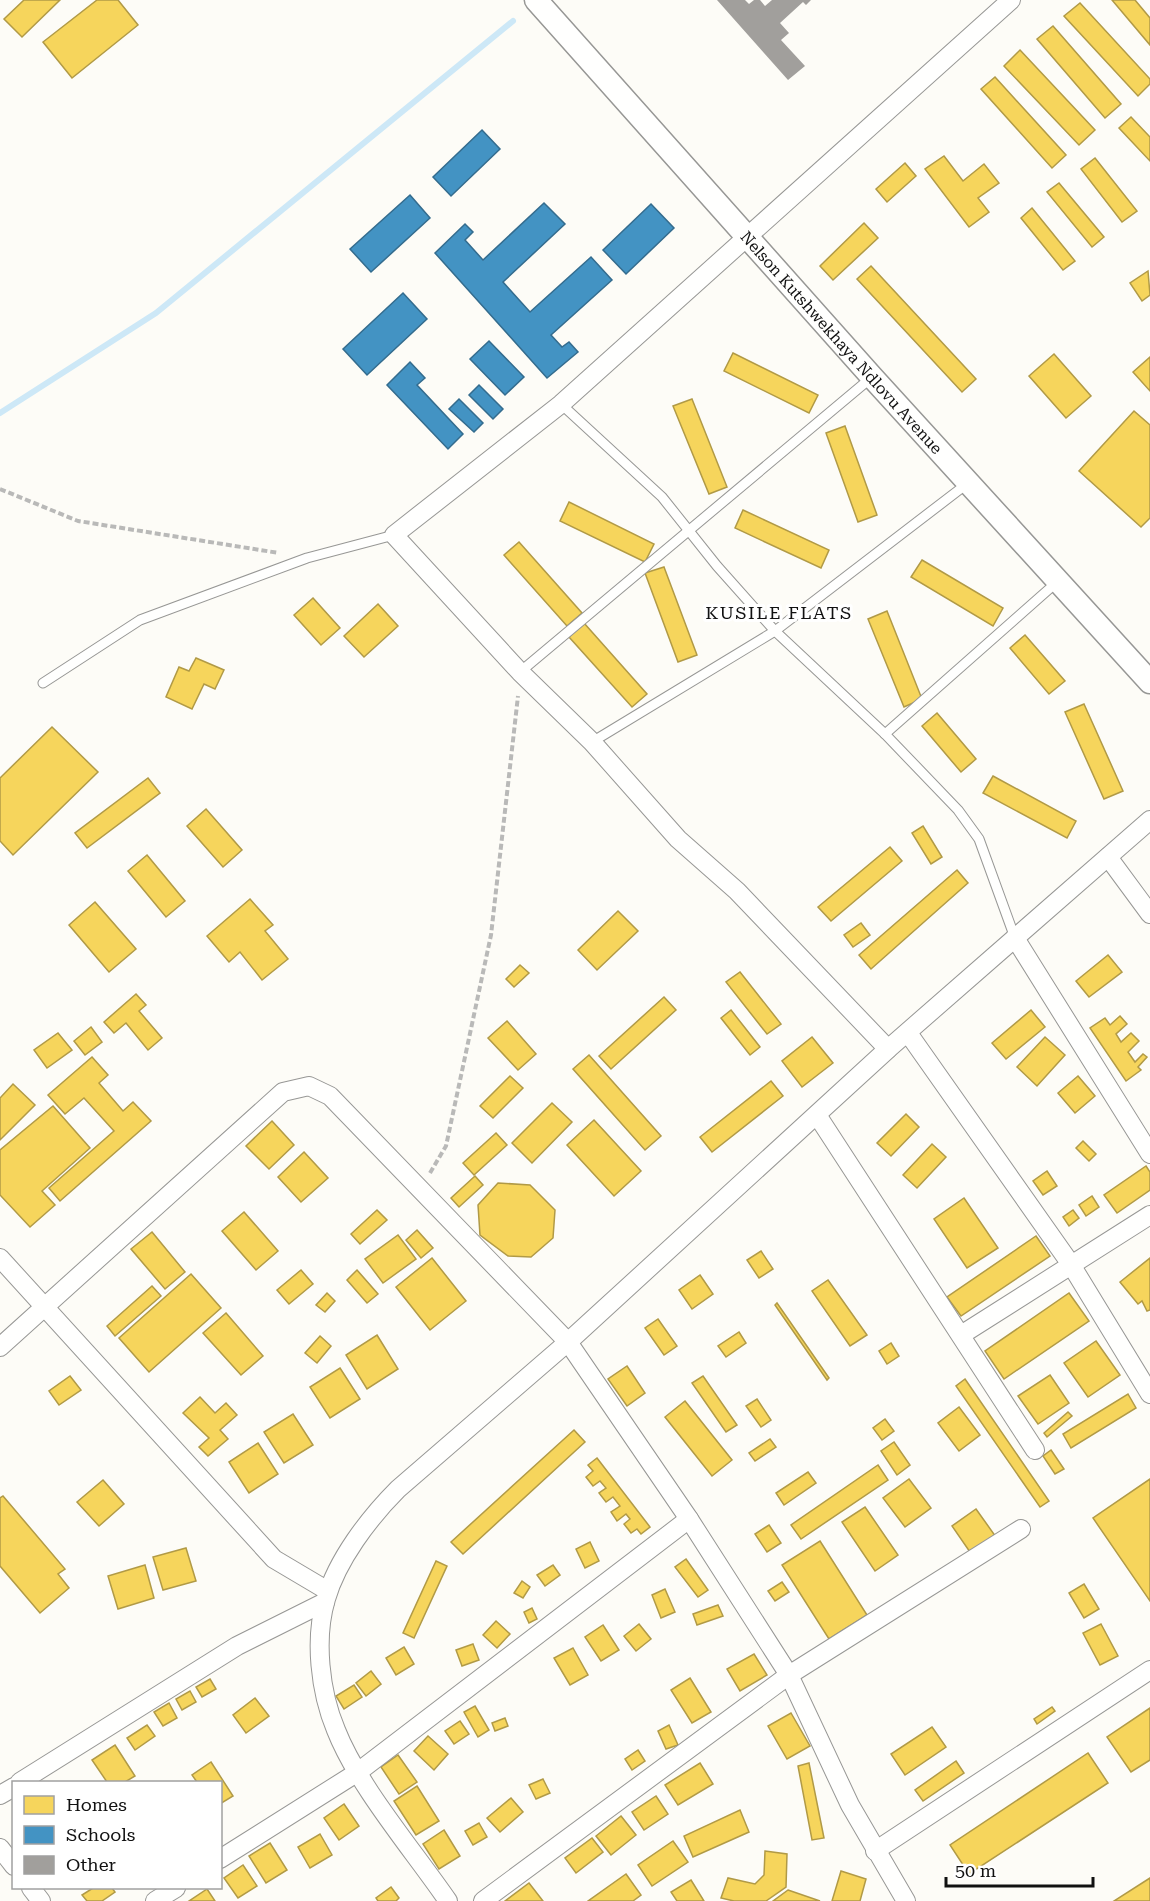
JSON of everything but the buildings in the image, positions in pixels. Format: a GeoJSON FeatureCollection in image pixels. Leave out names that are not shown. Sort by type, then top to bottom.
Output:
{"type":"FeatureCollection","features":[{"type":"Feature","properties":{"kind":"street","name":"Nelson Kutshwekhaya Ndlovu Avenue"},"geometry":{"type":"LineString","coordinates":[[536,0],[968,483],[1150,682]]}},
{"type":"Feature","properties":{"kind":"street"},"geometry":{"type":"LineString","coordinates":[[888,1049],[737,891],[678,839],[592,742],[520,672],[394,535],[561,404],[1011,0]]}},
{"type":"Feature","properties":{"kind":"street"},"geometry":{"type":"LineString","coordinates":[[448,1901],[358,1772],[336,1731],[324,1686],[321,1644],[327,1596],[354,1545],[385,1503],[568,1342],[888,1049],[1150,820]]}},
{"type":"Feature","properties":{"kind":"street"},"geometry":{"type":"LineString","coordinates":[[1108,857],[1150,914]]}},
{"type":"Feature","properties":{"kind":"street"},"geometry":{"type":"LineString","coordinates":[[1015,938],[1150,1154]]}},
{"type":"Feature","properties":{"kind":"street"},"geometry":{"type":"LineString","coordinates":[[908,1033],[1070,1263],[1150,1395]]}},
{"type":"Feature","properties":{"kind":"street"},"geometry":{"type":"LineString","coordinates":[[0,1347],[283,1092],[309,1086],[330,1096],[568,1342],[689,1519],[789,1675],[875,1851],[906,1901]]}},
{"type":"Feature","properties":{"kind":"street"},"geometry":{"type":"LineString","coordinates":[[817,1115],[1035,1450]]}},
{"type":"Feature","properties":{"kind":"street"},"geometry":{"type":"LineString","coordinates":[[961,1335],[1070,1263],[1150,1215]]}},
{"type":"Feature","properties":{"kind":"street"},"geometry":{"type":"LineString","coordinates":[[0,1258],[274,1559],[327,1596]]}},
{"type":"Feature","properties":{"kind":"street"},"geometry":{"type":"LineString","coordinates":[[222,1858],[358,1772],[689,1519]]}},
{"type":"Feature","properties":{"kind":"street"},"geometry":{"type":"LineString","coordinates":[[483,1901],[789,1675],[1021,1528]]}},
{"type":"Feature","properties":{"kind":"street"},"geometry":{"type":"LineString","coordinates":[[22,1781],[237,1646],[327,1596]]}},
{"type":"Feature","properties":{"kind":"street"},"geometry":{"type":"LineString","coordinates":[[875,1851],[1150,1670]]}},
{"type":"Feature","properties":{"kind":"street"},"geometry":{"type":"LineString","coordinates":[[0,1848],[12,1863]]}},
{"type":"Feature","properties":{"kind":"street"},"geometry":{"type":"LineString","coordinates":[[155,1901],[173,1889]]}},
{"type":"Feature","properties":{"kind":"lane"},"geometry":{"type":"LineString","coordinates":[[520,672],[872,376]]}},
{"type":"Feature","properties":{"kind":"lane"},"geometry":{"type":"LineString","coordinates":[[561,404],[662,497],[688,531],[775,631],[885,734],[958,810],[979,839],[1015,938]]}},
{"type":"Feature","properties":{"kind":"lane"},"geometry":{"type":"LineString","coordinates":[[592,742],[775,631],[968,483]]}},
{"type":"Feature","properties":{"kind":"lane"},"geometry":{"type":"LineString","coordinates":[[43,683],[140,620],[307,558],[394,535]]}},
{"type":"Feature","properties":{"kind":"lane"},"geometry":{"type":"LineString","coordinates":[[885,734],[1059,580]]}},
{"type":"Feature","properties":{"kind":"path"},"geometry":{"type":"LineString","coordinates":[[0,489],[78,521],[307,558]]}},
{"type":"Feature","properties":{"kind":"path"},"geometry":{"type":"LineString","coordinates":[[420,1191],[446,1146],[491,935],[520,672]]}},
{"type":"Feature","properties":{"kind":"waterway"},"geometry":{"type":"LineString","coordinates":[[0,413],[156,313],[513,21]]}},
{"type":"Feature","properties":{"kind":"district","name":"KUSILE FLATS"},"geometry":{"type":"Point","coordinates":[779,613]}}]}
